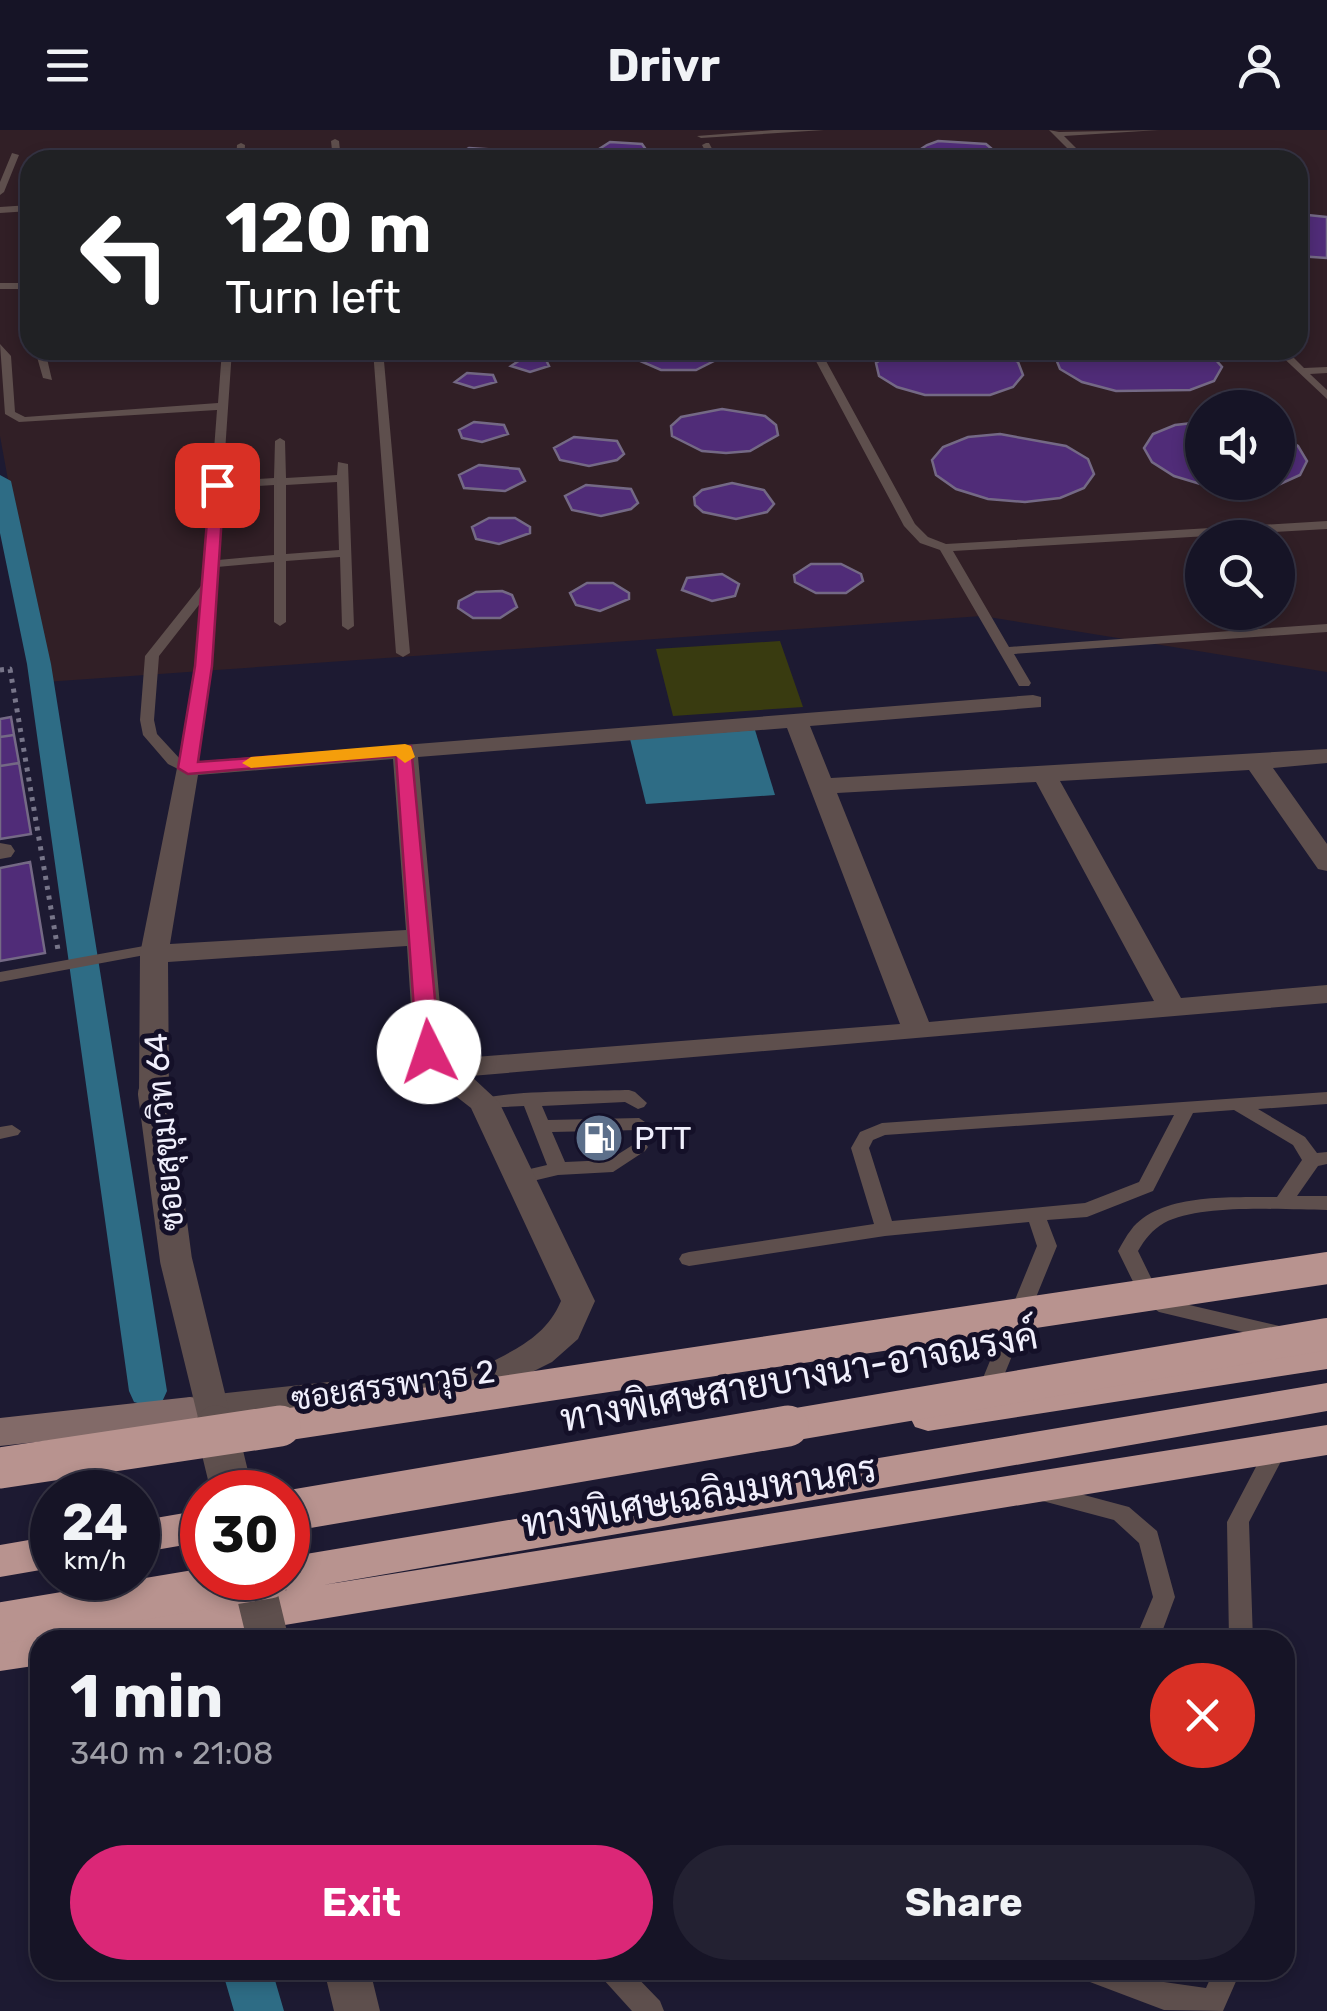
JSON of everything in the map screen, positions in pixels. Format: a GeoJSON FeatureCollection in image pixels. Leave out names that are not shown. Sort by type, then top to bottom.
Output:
{"type":"FeatureCollection","features":[{"type":"Feature","properties":{"kind":"highway"},"geometry":{"type":"LineString","coordinates":[[0,1468],[1327,1268]]}},
{"type":"Feature","properties":{"kind":"highway","name":"ทางพิเศษสายบางนา-อาจณรงค์"},"geometry":{"type":"LineString","coordinates":[[310,1509],[1327,1334]]}},
{"type":"Feature","properties":{"kind":"highway","name":"ทางพิเศษเฉลิมมหานคร"},"geometry":{"type":"LineString","coordinates":[[310,1510],[1327,1356]]}},
{"type":"Feature","properties":{"kind":"highway"},"geometry":{"type":"LineString","coordinates":[[310,1570],[1327,1397]]}},
{"type":"Feature","properties":{"kind":"highway","name":"ทางพิเศษเฉลิมมหานคร"},"geometry":{"type":"LineString","coordinates":[[146,1630],[1327,1440]]}},
{"type":"Feature","properties":{"kind":"highway"},"geometry":{"type":"LineString","coordinates":[[0,1559],[30,1554]]}},
{"type":"Feature","properties":{"kind":"highway"},"geometry":{"type":"LineString","coordinates":[[0,1623],[180,1593]]}},
{"type":"Feature","properties":{"kind":"highway"},"geometry":{"type":"LineString","coordinates":[[0,1653],[30,1648]]}},
{"type":"Feature","properties":{"kind":"street"},"geometry":{"type":"LineString","coordinates":[[188,768],[796,720],[1029,693]]}},
{"type":"Feature","properties":{"kind":"street"},"geometry":{"type":"LineString","coordinates":[[796,720],[918,1032]]}},
{"type":"Feature","properties":{"kind":"street"},"geometry":{"type":"LineString","coordinates":[[405,750],[429,1052],[441,1069],[918,1032],[1327,994]]}},
{"type":"Feature","properties":{"kind":"street"},"geometry":{"type":"LineString","coordinates":[[822,786],[1327,756]]}},
{"type":"Feature","properties":{"kind":"street"},"geometry":{"type":"LineString","coordinates":[[1256,762],[1327,863]]}},
{"type":"Feature","properties":{"kind":"street","name":"ซอยสุขุมวิท 64"},"geometry":{"type":"LineString","coordinates":[[188,768],[154,951],[154,1094],[176,1260],[227,1470]]}},
{"type":"Feature","properties":{"kind":"street"},"geometry":{"type":"LineString","coordinates":[[1044,774],[1172,1008]]}},
{"type":"Feature","properties":{"kind":"street"},"geometry":{"type":"LineString","coordinates":[[154,951],[420,937]]}},
{"type":"Feature","properties":{"kind":"street","name":"ซอยสรรพาวุธ 2"},"geometry":{"type":"LineString","coordinates":[[0,1432],[492,1378],[540,1353],[566,1330],[578,1300],[484,1102],[441,1069]]}},
{"type":"Feature","properties":{"kind":"street"},"geometry":{"type":"LineString","coordinates":[[258,1600],[266,1630]]}},
{"type":"Feature","properties":{"kind":"street"},"geometry":{"type":"LineString","coordinates":[[349,1980],[357,2011]]}},
{"type":"Feature","properties":{"kind":"lane"},"geometry":{"type":"LineString","coordinates":[[702,137],[820,130]]}},
{"type":"Feature","properties":{"kind":"lane"},"geometry":{"type":"LineString","coordinates":[[1055,132],[1155,130]]}},
{"type":"Feature","properties":{"kind":"lane"},"geometry":{"type":"LineString","coordinates":[[1055,132],[1074,150]]}},
{"type":"Feature","properties":{"kind":"lane"},"geometry":{"type":"LineString","coordinates":[[0,192],[15,155]]}},
{"type":"Feature","properties":{"kind":"lane"},"geometry":{"type":"LineString","coordinates":[[0,347],[6,356],[10,414],[23,420],[223,406]]}},
{"type":"Feature","properties":{"kind":"lane"},"geometry":{"type":"LineString","coordinates":[[43,360],[48,378]]}},
{"type":"Feature","properties":{"kind":"lane","name":"ซอยสุขุมวิท 64"},"geometry":{"type":"LineString","coordinates":[[188,768],[203,671],[227,360]]}},
{"type":"Feature","properties":{"kind":"lane"},"geometry":{"type":"LineString","coordinates":[[379,360],[402,654]]}},
{"type":"Feature","properties":{"kind":"lane"},"geometry":{"type":"LineString","coordinates":[[820,360],[910,526],[924,540],[944,548],[1327,525]]}},
{"type":"Feature","properties":{"kind":"lane"},"geometry":{"type":"LineString","coordinates":[[1290,360],[1327,396]]}},
{"type":"Feature","properties":{"kind":"lane"},"geometry":{"type":"LineString","coordinates":[[1302,371],[1327,370]]}},
{"type":"Feature","properties":{"kind":"lane"},"geometry":{"type":"LineString","coordinates":[[280,441],[280,622]]}},
{"type":"Feature","properties":{"kind":"lane"},"geometry":{"type":"LineString","coordinates":[[217,485],[280,482],[342,471],[348,626]]}},
{"type":"Feature","properties":{"kind":"lane"},"geometry":{"type":"LineString","coordinates":[[944,548],[1029,693]]}},
{"type":"Feature","properties":{"kind":"lane"},"geometry":{"type":"LineString","coordinates":[[212,564],[346,553]]}},
{"type":"Feature","properties":{"kind":"lane"},"geometry":{"type":"LineString","coordinates":[[188,768],[173,761],[150,736],[146,720],[152,656],[210,583]]}},
{"type":"Feature","properties":{"kind":"lane"},"geometry":{"type":"LineString","coordinates":[[1004,651],[1327,628]]}},
{"type":"Feature","properties":{"kind":"lane"},"geometry":{"type":"LineString","coordinates":[[0,977],[154,951]]}},
{"type":"Feature","properties":{"kind":"lane"},"geometry":{"type":"LineString","coordinates":[[484,1102],[628,1096],[638,1103]]}},
{"type":"Feature","properties":{"kind":"lane"},"geometry":{"type":"LineString","coordinates":[[530,1098],[558,1168]]}},
{"type":"Feature","properties":{"kind":"lane"},"geometry":{"type":"LineString","coordinates":[[885,1230],[860,1148],[866,1136],[882,1129],[1327,1098]]}},
{"type":"Feature","properties":{"kind":"lane"},"geometry":{"type":"LineString","coordinates":[[1236,1104],[1299,1141],[1320,1159],[1282,1203]]}},
{"type":"Feature","properties":{"kind":"lane"},"geometry":{"type":"LineString","coordinates":[[689,1260],[885,1230],[1087,1210],[1116,1202],[1146,1186],[1187,1107]]}},
{"type":"Feature","properties":{"kind":"lane"},"geometry":{"type":"LineString","coordinates":[[542,1126],[639,1124]]}},
{"type":"Feature","properties":{"kind":"lane"},"geometry":{"type":"LineString","coordinates":[[520,1178],[558,1168],[613,1166],[640,1147]]}},
{"type":"Feature","properties":{"kind":"lane"},"geometry":{"type":"LineString","coordinates":[[1146,1186],[1154,1201],[1178,1210]]}},
{"type":"Feature","properties":{"kind":"lane"},"geometry":{"type":"LineString","coordinates":[[1327,1202],[1178,1210],[1151,1218],[1135,1231],[1128,1251],[1148,1295],[1166,1307],[1327,1344]]}},
{"type":"Feature","properties":{"kind":"lane"},"geometry":{"type":"LineString","coordinates":[[980,1410],[1047,1246],[1036,1215]]}},
{"type":"Feature","properties":{"kind":"lane"},"geometry":{"type":"LineString","coordinates":[[1241,1630],[1238,1522],[1277,1448]]}},
{"type":"Feature","properties":{"kind":"lane"},"geometry":{"type":"LineString","coordinates":[[1028,1488],[1121,1513],[1149,1538],[1164,1596],[1151,1630]]}},
{"type":"Feature","properties":{"kind":"lane"},"geometry":{"type":"LineString","coordinates":[[621,1980],[650,2011]]}},
{"type":"Feature","properties":{"kind":"lane"},"geometry":{"type":"LineString","coordinates":[[1119,1980],[1203,2006],[1221,1980]]}},
{"type":"Feature","properties":{"kind":"path"},"geometry":{"type":"LineString","coordinates":[[0,670],[10,669],[65,965]]}},
{"type":"Feature","properties":{"kind":"shaded area"},"geometry":{"type":"Polygon","coordinates":[[[0,130],[1327,130],[1327,672],[982,616],[45,682],[0,436],[0,130]]]}},
{"type":"Feature","properties":{"kind":"shaded area"},"geometry":{"type":"Polygon","coordinates":[[[780,641],[803,707],[673,716],[656,649],[780,641]]]}},
{"type":"Feature","properties":{"kind":"water"},"geometry":{"type":"Polygon","coordinates":[[[755,730],[775,795],[646,804],[630,739],[755,730]]]}},
{"type":"Feature","properties":{"kind":"building"},"geometry":{"type":"Polygon","coordinates":[[[938,141],[986,144],[993,150],[921,150],[938,141]]]}},
{"type":"Feature","properties":{"kind":"building"},"geometry":{"type":"Polygon","coordinates":[[[610,142],[642,144],[646,150],[598,150],[610,142]]]}},
{"type":"Feature","properties":{"kind":"building"},"geometry":{"type":"Polygon","coordinates":[[[1308,215],[1327,217],[1327,258],[1308,257],[1308,215]]]}},
{"type":"Feature","properties":{"kind":"building"},"geometry":{"type":"Polygon","coordinates":[[[520,360],[546,360],[549,366],[530,372],[511,366],[520,360]]]}},
{"type":"Feature","properties":{"kind":"building"},"geometry":{"type":"Polygon","coordinates":[[[638,360],[716,360],[696,370],[661,370],[638,360]]]}},
{"type":"Feature","properties":{"kind":"building"},"geometry":{"type":"Polygon","coordinates":[[[1014,360],[1023,375],[1013,387],[990,395],[925,395],[897,387],[879,376],[876,363],[1014,360]]]}},
{"type":"Feature","properties":{"kind":"building"},"geometry":{"type":"Polygon","coordinates":[[[1056,360],[1216,360],[1222,367],[1214,381],[1190,390],[1116,391],[1082,382],[1060,369],[1056,360]]]}},
{"type":"Feature","properties":{"kind":"building"},"geometry":{"type":"Polygon","coordinates":[[[467,373],[493,375],[496,382],[474,388],[455,382],[467,373]]]}},
{"type":"Feature","properties":{"kind":"building"},"geometry":{"type":"Polygon","coordinates":[[[722,409],[765,416],[776,425],[778,435],[750,451],[726,453],[702,451],[672,436],[671,426],[681,417],[722,409]]]}},
{"type":"Feature","properties":{"kind":"building"},"geometry":{"type":"Polygon","coordinates":[[[474,422],[504,425],[508,434],[482,442],[462,438],[459,430],[474,422]]]}},
{"type":"Feature","properties":{"kind":"building"},"geometry":{"type":"Polygon","coordinates":[[[1185,424],[1185,479],[1152,462],[1144,448],[1153,434],[1185,424]]]}},
{"type":"Feature","properties":{"kind":"building"},"geometry":{"type":"Polygon","coordinates":[[[1000,434],[1066,446],[1088,459],[1094,474],[1084,488],[1060,498],[1025,502],[988,499],[956,489],[936,475],[932,460],[943,447],[968,437],[1000,434]]]}},
{"type":"Feature","properties":{"kind":"building"},"geometry":{"type":"Polygon","coordinates":[[[574,437],[617,441],[624,454],[617,460],[589,466],[560,460],[554,448],[574,437]]]}},
{"type":"Feature","properties":{"kind":"building"},"geometry":{"type":"Polygon","coordinates":[[[1295,444],[1307,461],[1295,477],[1295,444]]]}},
{"type":"Feature","properties":{"kind":"building"},"geometry":{"type":"Polygon","coordinates":[[[479,465],[519,469],[525,481],[505,491],[464,488],[459,475],[479,465]]]}},
{"type":"Feature","properties":{"kind":"building"},"geometry":{"type":"Polygon","coordinates":[[[732,483],[764,490],[774,504],[767,512],[736,519],[703,512],[695,505],[694,497],[702,490],[732,483]]]}},
{"type":"Feature","properties":{"kind":"building"},"geometry":{"type":"Polygon","coordinates":[[[586,485],[631,489],[638,503],[631,509],[601,516],[572,510],[565,496],[586,485]]]}},
{"type":"Feature","properties":{"kind":"building"},"geometry":{"type":"Polygon","coordinates":[[[489,518],[515,518],[530,527],[530,533],[499,544],[476,539],[472,527],[489,518]]]}},
{"type":"Feature","properties":{"kind":"building"},"geometry":{"type":"Polygon","coordinates":[[[811,564],[841,564],[861,574],[863,581],[846,593],[816,593],[795,582],[794,575],[811,564]]]}},
{"type":"Feature","properties":{"kind":"building"},"geometry":{"type":"Polygon","coordinates":[[[722,574],[739,584],[735,596],[712,601],[682,590],[687,578],[722,574]]]}},
{"type":"Feature","properties":{"kind":"building"},"geometry":{"type":"Polygon","coordinates":[[[587,583],[613,583],[629,593],[629,599],[600,611],[576,605],[570,593],[587,583]]]}},
{"type":"Feature","properties":{"kind":"building"},"geometry":{"type":"Polygon","coordinates":[[[502,591],[512,595],[517,607],[500,618],[473,618],[458,608],[459,601],[476,592],[502,591]]]}},
{"type":"Feature","properties":{"kind":"building"},"geometry":{"type":"Polygon","coordinates":[[[11,717],[14,735],[0,737],[0,719],[11,717]]]}},
{"type":"Feature","properties":{"kind":"building"},"geometry":{"type":"Polygon","coordinates":[[[14,735],[19,763],[0,766],[0,737],[14,735]]]}},
{"type":"Feature","properties":{"kind":"building"},"geometry":{"type":"Polygon","coordinates":[[[19,763],[31,834],[0,839],[0,766],[19,763]]]}},
{"type":"Feature","properties":{"kind":"building"},"geometry":{"type":"Polygon","coordinates":[[[30,862],[45,953],[0,961],[0,868],[30,862]]]}},
{"type":"Feature","properties":{"kind":"waterway"},"geometry":{"type":"LineString","coordinates":[[0,481],[39,664],[148,1391]]}},
{"type":"Feature","properties":{"kind":"waterway"},"geometry":{"type":"LineString","coordinates":[[250,1980],[259,2011]]}},
{"type":"Feature","properties":{"kind":"slow traffic"},"geometry":{"type":"LineString","coordinates":[[251,763],[405,750],[405,757]]}},
{"type":"Feature","properties":{"kind":"place","name":"PTT"},"geometry":{"type":"Point","coordinates":[599,1138]}},
{"type":"Feature","properties":{"kind":"route"},"geometry":{"type":"LineString","coordinates":[[217,485],[204,666],[188,768],[405,750],[429,1052]]}}]}
